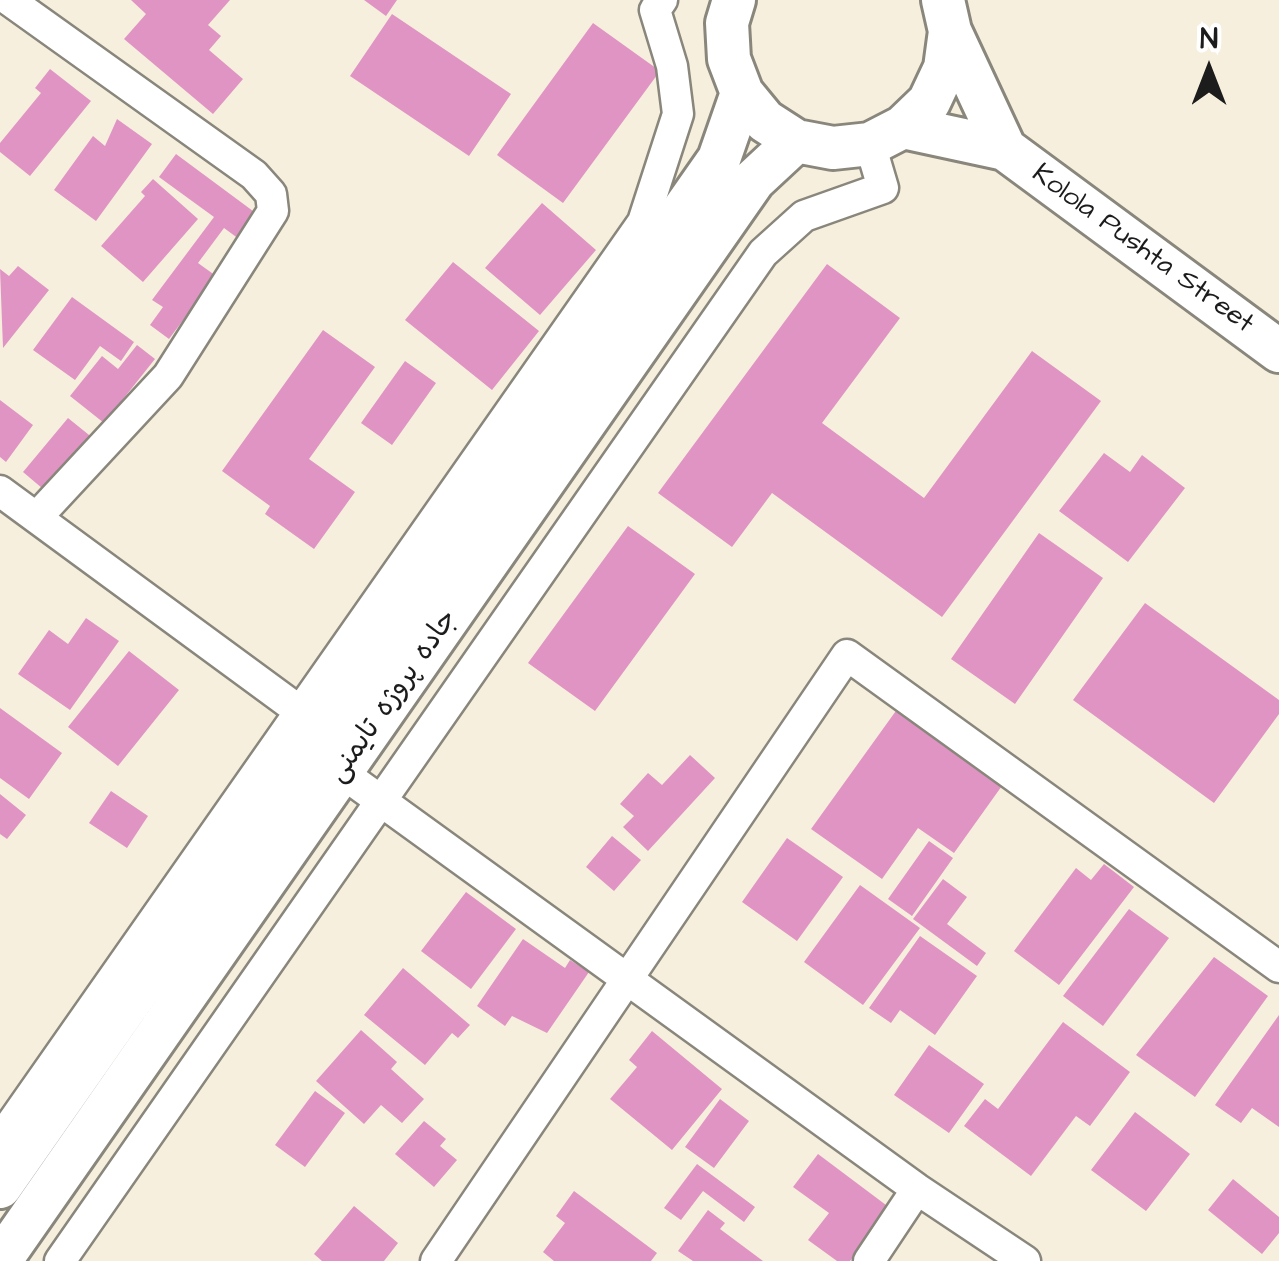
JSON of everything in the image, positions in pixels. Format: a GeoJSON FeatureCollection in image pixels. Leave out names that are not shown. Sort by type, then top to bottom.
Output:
{"type":"FeatureCollection","features":[{"type":"Feature","properties":{"kind":"main road"},"geometry":{"type":"LineString","coordinates":[[726,8],[729,60],[742,94],[764,121],[796,141],[833,148],[886,136],[1005,150]]}},
{"type":"Feature","properties":{"kind":"main road"},"geometry":{"type":"LineString","coordinates":[[886,136],[929,102],[945,68],[946,16]]}},
{"type":"Feature","properties":{"kind":"main road"},"geometry":{"type":"LineString","coordinates":[[946,16],[1005,150]]}},
{"type":"Feature","properties":{"kind":"main road","name":"جاده پروژه تایمنی"},"geometry":{"type":"LineString","coordinates":[[0,1187],[312,719],[719,159],[742,94]]}},
{"type":"Feature","properties":{"kind":"main road","name":"جاده پروژه تایمنی"},"geometry":{"type":"LineString","coordinates":[[0,1261],[754,180],[796,141]]}},
{"type":"Feature","properties":{"kind":"main road","name":"Kolola Pushta Street"},"geometry":{"type":"LineString","coordinates":[[1005,150],[1279,351]]}},
{"type":"Feature","properties":{"kind":"street"},"geometry":{"type":"LineString","coordinates":[[9,0],[254,175],[271,194],[273,211],[168,376],[37,517]]}},
{"type":"Feature","properties":{"kind":"street"},"geometry":{"type":"LineString","coordinates":[[0,1140],[312,719],[643,222],[678,114],[672,66],[655,10],[662,0]]}},
{"type":"Feature","properties":{"kind":"street"},"geometry":{"type":"LineString","coordinates":[[60,1261],[762,253],[804,216],[883,188],[886,136]]}},
{"type":"Feature","properties":{"kind":"street"},"geometry":{"type":"LineString","coordinates":[[0,491],[312,719]]}},
{"type":"Feature","properties":{"kind":"street"},"geometry":{"type":"LineString","coordinates":[[436,1261],[847,655],[1279,967]]}},
{"type":"Feature","properties":{"kind":"street"},"geometry":{"type":"LineString","coordinates":[[341,772],[917,1189],[1026,1261]]}},
{"type":"Feature","properties":{"kind":"street"},"geometry":{"type":"LineString","coordinates":[[869,1261],[917,1189]]}},
{"type":"Feature","properties":{"kind":"building"},"geometry":{"type":"Polygon","coordinates":[[[131,0],[230,0],[208,25],[221,36],[209,50],[243,79],[213,114],[124,39],[146,14],[131,0]]]}},
{"type":"Feature","properties":{"kind":"building"},"geometry":{"type":"Polygon","coordinates":[[[364,0],[397,0],[386,16],[364,0]]]}},
{"type":"Feature","properties":{"kind":"building"},"geometry":{"type":"Polygon","coordinates":[[[392,14],[511,94],[469,156],[350,76],[392,14]]]}},
{"type":"Feature","properties":{"kind":"building"},"geometry":{"type":"Polygon","coordinates":[[[593,23],[660,71],[563,203],[497,155],[593,23]]]}},
{"type":"Feature","properties":{"kind":"building"},"geometry":{"type":"Polygon","coordinates":[[[50,69],[91,101],[30,176],[0,152],[0,143],[41,93],[35,88],[50,69]]]}},
{"type":"Feature","properties":{"kind":"building"},"geometry":{"type":"Polygon","coordinates":[[[117,119],[152,144],[96,221],[54,190],[93,136],[105,146],[117,119]]]}},
{"type":"Feature","properties":{"kind":"building"},"geometry":{"type":"Polygon","coordinates":[[[176,154],[257,214],[239,239],[224,228],[198,263],[216,276],[169,339],[150,325],[163,307],[152,300],[214,217],[159,177],[176,154]]]}},
{"type":"Feature","properties":{"kind":"building"},"geometry":{"type":"Polygon","coordinates":[[[153,179],[198,219],[143,282],[101,246],[145,196],[141,192],[153,179]]]}},
{"type":"Feature","properties":{"kind":"building"},"geometry":{"type":"Polygon","coordinates":[[[542,203],[596,250],[540,315],[485,268],[542,203]]]}},
{"type":"Feature","properties":{"kind":"building"},"geometry":{"type":"Polygon","coordinates":[[[453,262],[539,331],[492,390],[405,320],[453,262]]]}},
{"type":"Feature","properties":{"kind":"building"},"geometry":{"type":"Polygon","coordinates":[[[827,264],[900,318],[822,423],[924,498],[1032,351],[1101,401],[942,617],[772,493],[732,547],[658,493],[827,264]]]}},
{"type":"Feature","properties":{"kind":"building"},"geometry":{"type":"Polygon","coordinates":[[[18,266],[49,290],[3,348],[0,269],[9,276],[18,266]]]}},
{"type":"Feature","properties":{"kind":"building"},"geometry":{"type":"Polygon","coordinates":[[[72,297],[134,342],[121,361],[100,346],[75,380],[33,350],[72,297]]]}},
{"type":"Feature","properties":{"kind":"building"},"geometry":{"type":"Polygon","coordinates":[[[323,330],[375,367],[309,459],[355,492],[314,549],[265,514],[270,506],[222,471],[323,330]]]}},
{"type":"Feature","properties":{"kind":"building"},"geometry":{"type":"Polygon","coordinates":[[[137,345],[155,359],[104,423],[70,396],[102,356],[118,369],[137,345]]]}},
{"type":"Feature","properties":{"kind":"building"},"geometry":{"type":"Polygon","coordinates":[[[405,361],[436,383],[392,445],[361,423],[405,361]]]}},
{"type":"Feature","properties":{"kind":"building"},"geometry":{"type":"Polygon","coordinates":[[[0,400],[33,425],[6,462],[0,457],[0,400]]]}},
{"type":"Feature","properties":{"kind":"building"},"geometry":{"type":"Polygon","coordinates":[[[68,418],[94,439],[49,494],[23,472],[68,418]]]}},
{"type":"Feature","properties":{"kind":"building"},"geometry":{"type":"Polygon","coordinates":[[[1104,453],[1130,472],[1142,455],[1185,488],[1128,562],[1059,511],[1104,453]]]}},
{"type":"Feature","properties":{"kind":"building"},"geometry":{"type":"Polygon","coordinates":[[[628,526],[695,574],[595,711],[528,663],[628,526]]]}},
{"type":"Feature","properties":{"kind":"building"},"geometry":{"type":"Polygon","coordinates":[[[1039,533],[1103,578],[1015,704],[951,659],[1039,533]]]}},
{"type":"Feature","properties":{"kind":"building"},"geometry":{"type":"Polygon","coordinates":[[[1145,603],[1279,700],[1279,714],[1214,803],[1073,700],[1145,603]]]}},
{"type":"Feature","properties":{"kind":"building"},"geometry":{"type":"Polygon","coordinates":[[[86,618],[119,641],[70,710],[18,674],[49,630],[68,644],[86,618]]]}},
{"type":"Feature","properties":{"kind":"building"},"geometry":{"type":"Polygon","coordinates":[[[129,651],[179,690],[118,766],[68,727],[129,651]]]}},
{"type":"Feature","properties":{"kind":"building"},"geometry":{"type":"Polygon","coordinates":[[[0,708],[62,753],[29,799],[0,778],[0,708]]]}},
{"type":"Feature","properties":{"kind":"building"},"geometry":{"type":"Polygon","coordinates":[[[898,708],[1004,783],[954,853],[918,828],[882,879],[811,829],[898,708]]]}},
{"type":"Feature","properties":{"kind":"building"},"geometry":{"type":"Polygon","coordinates":[[[690,755],[715,778],[648,851],[623,827],[634,816],[620,804],[648,773],[662,785],[690,755]]]}},
{"type":"Feature","properties":{"kind":"building"},"geometry":{"type":"Polygon","coordinates":[[[111,791],[148,816],[127,848],[89,823],[111,791]]]}},
{"type":"Feature","properties":{"kind":"building"},"geometry":{"type":"Polygon","coordinates":[[[0,794],[26,815],[7,839],[0,834],[0,794]]]}},
{"type":"Feature","properties":{"kind":"building"},"geometry":{"type":"Polygon","coordinates":[[[612,836],[641,860],[614,891],[586,867],[612,836]]]}},
{"type":"Feature","properties":{"kind":"building"},"geometry":{"type":"Polygon","coordinates":[[[787,838],[843,877],[797,941],[742,902],[787,838]]]}},
{"type":"Feature","properties":{"kind":"building"},"geometry":{"type":"Polygon","coordinates":[[[929,841],[953,858],[912,916],[888,899],[929,841]]]}},
{"type":"Feature","properties":{"kind":"building"},"geometry":{"type":"Polygon","coordinates":[[[1104,864],[1134,887],[1059,985],[1014,951],[1076,868],[1091,880],[1104,864]]]}},
{"type":"Feature","properties":{"kind":"building"},"geometry":{"type":"Polygon","coordinates":[[[943,879],[967,897],[947,924],[986,953],[977,966],[913,919],[943,879]]]}},
{"type":"Feature","properties":{"kind":"building"},"geometry":{"type":"Polygon","coordinates":[[[860,885],[920,928],[863,1005],[804,962],[860,885]]]}},
{"type":"Feature","properties":{"kind":"building"},"geometry":{"type":"Polygon","coordinates":[[[466,892],[516,929],[471,989],[421,951],[466,892]]]}},
{"type":"Feature","properties":{"kind":"building"},"geometry":{"type":"Polygon","coordinates":[[[1129,909],[1169,938],[1103,1026],[1063,996],[1129,909]]]}},
{"type":"Feature","properties":{"kind":"building"},"geometry":{"type":"Polygon","coordinates":[[[920,936],[977,976],[935,1035],[900,1010],[891,1023],[869,1008],[920,936]]]}},
{"type":"Feature","properties":{"kind":"building"},"geometry":{"type":"Polygon","coordinates":[[[523,939],[565,968],[570,960],[589,972],[547,1033],[512,1016],[505,1026],[477,1006],[523,939]]]}},
{"type":"Feature","properties":{"kind":"building"},"geometry":{"type":"Polygon","coordinates":[[[1214,957],[1268,996],[1195,1097],[1136,1055],[1214,957]]]}},
{"type":"Feature","properties":{"kind":"building"},"geometry":{"type":"Polygon","coordinates":[[[403,968],[470,1025],[458,1038],[452,1033],[425,1065],[364,1015],[403,968]]]}},
{"type":"Feature","properties":{"kind":"building"},"geometry":{"type":"Polygon","coordinates":[[[1279,1015],[1279,1127],[1252,1108],[1241,1123],[1215,1105],[1279,1015]]]}},
{"type":"Feature","properties":{"kind":"building"},"geometry":{"type":"Polygon","coordinates":[[[1063,1022],[1130,1072],[1090,1126],[1076,1116],[1031,1176],[964,1126],[985,1099],[998,1109],[1063,1022]]]}},
{"type":"Feature","properties":{"kind":"building"},"geometry":{"type":"Polygon","coordinates":[[[361,1030],[397,1062],[391,1069],[424,1099],[402,1123],[381,1105],[364,1124],[316,1081],[361,1030]]]}},
{"type":"Feature","properties":{"kind":"building"},"geometry":{"type":"Polygon","coordinates":[[[652,1031],[722,1089],[672,1150],[610,1099],[637,1067],[629,1060],[652,1031]]]}},
{"type":"Feature","properties":{"kind":"building"},"geometry":{"type":"Polygon","coordinates":[[[929,1045],[984,1084],[949,1133],[894,1095],[929,1045]]]}},
{"type":"Feature","properties":{"kind":"building"},"geometry":{"type":"Polygon","coordinates":[[[315,1091],[345,1113],[305,1167],[275,1145],[315,1091]]]}},
{"type":"Feature","properties":{"kind":"building"},"geometry":{"type":"Polygon","coordinates":[[[720,1099],[749,1121],[714,1168],[685,1147],[720,1099]]]}},
{"type":"Feature","properties":{"kind":"building"},"geometry":{"type":"Polygon","coordinates":[[[1135,1112],[1190,1154],[1146,1211],[1091,1170],[1135,1112]]]}},
{"type":"Feature","properties":{"kind":"building"},"geometry":{"type":"Polygon","coordinates":[[[424,1121],[446,1139],[440,1146],[457,1160],[434,1187],[395,1154],[424,1121]]]}},
{"type":"Feature","properties":{"kind":"building"},"geometry":{"type":"Polygon","coordinates":[[[818,1154],[890,1208],[850,1261],[837,1261],[808,1240],[829,1213],[793,1187],[818,1154]]]}},
{"type":"Feature","properties":{"kind":"building"},"geometry":{"type":"Polygon","coordinates":[[[697,1164],[755,1207],[744,1222],[703,1191],[681,1220],[664,1208],[697,1164]]]}},
{"type":"Feature","properties":{"kind":"building"},"geometry":{"type":"Polygon","coordinates":[[[1233,1179],[1279,1217],[1279,1233],[1262,1254],[1208,1210],[1233,1179]]]}},
{"type":"Feature","properties":{"kind":"building"},"geometry":{"type":"Polygon","coordinates":[[[574,1191],[657,1253],[651,1261],[554,1261],[543,1252],[565,1223],[556,1216],[574,1191]]]}},
{"type":"Feature","properties":{"kind":"building"},"geometry":{"type":"Polygon","coordinates":[[[354,1206],[398,1243],[384,1261],[322,1261],[314,1254],[354,1206]]]}},
{"type":"Feature","properties":{"kind":"building"},"geometry":{"type":"Polygon","coordinates":[[[708,1210],[725,1223],[720,1229],[763,1261],[693,1261],[678,1251],[708,1210]]]}}]}
